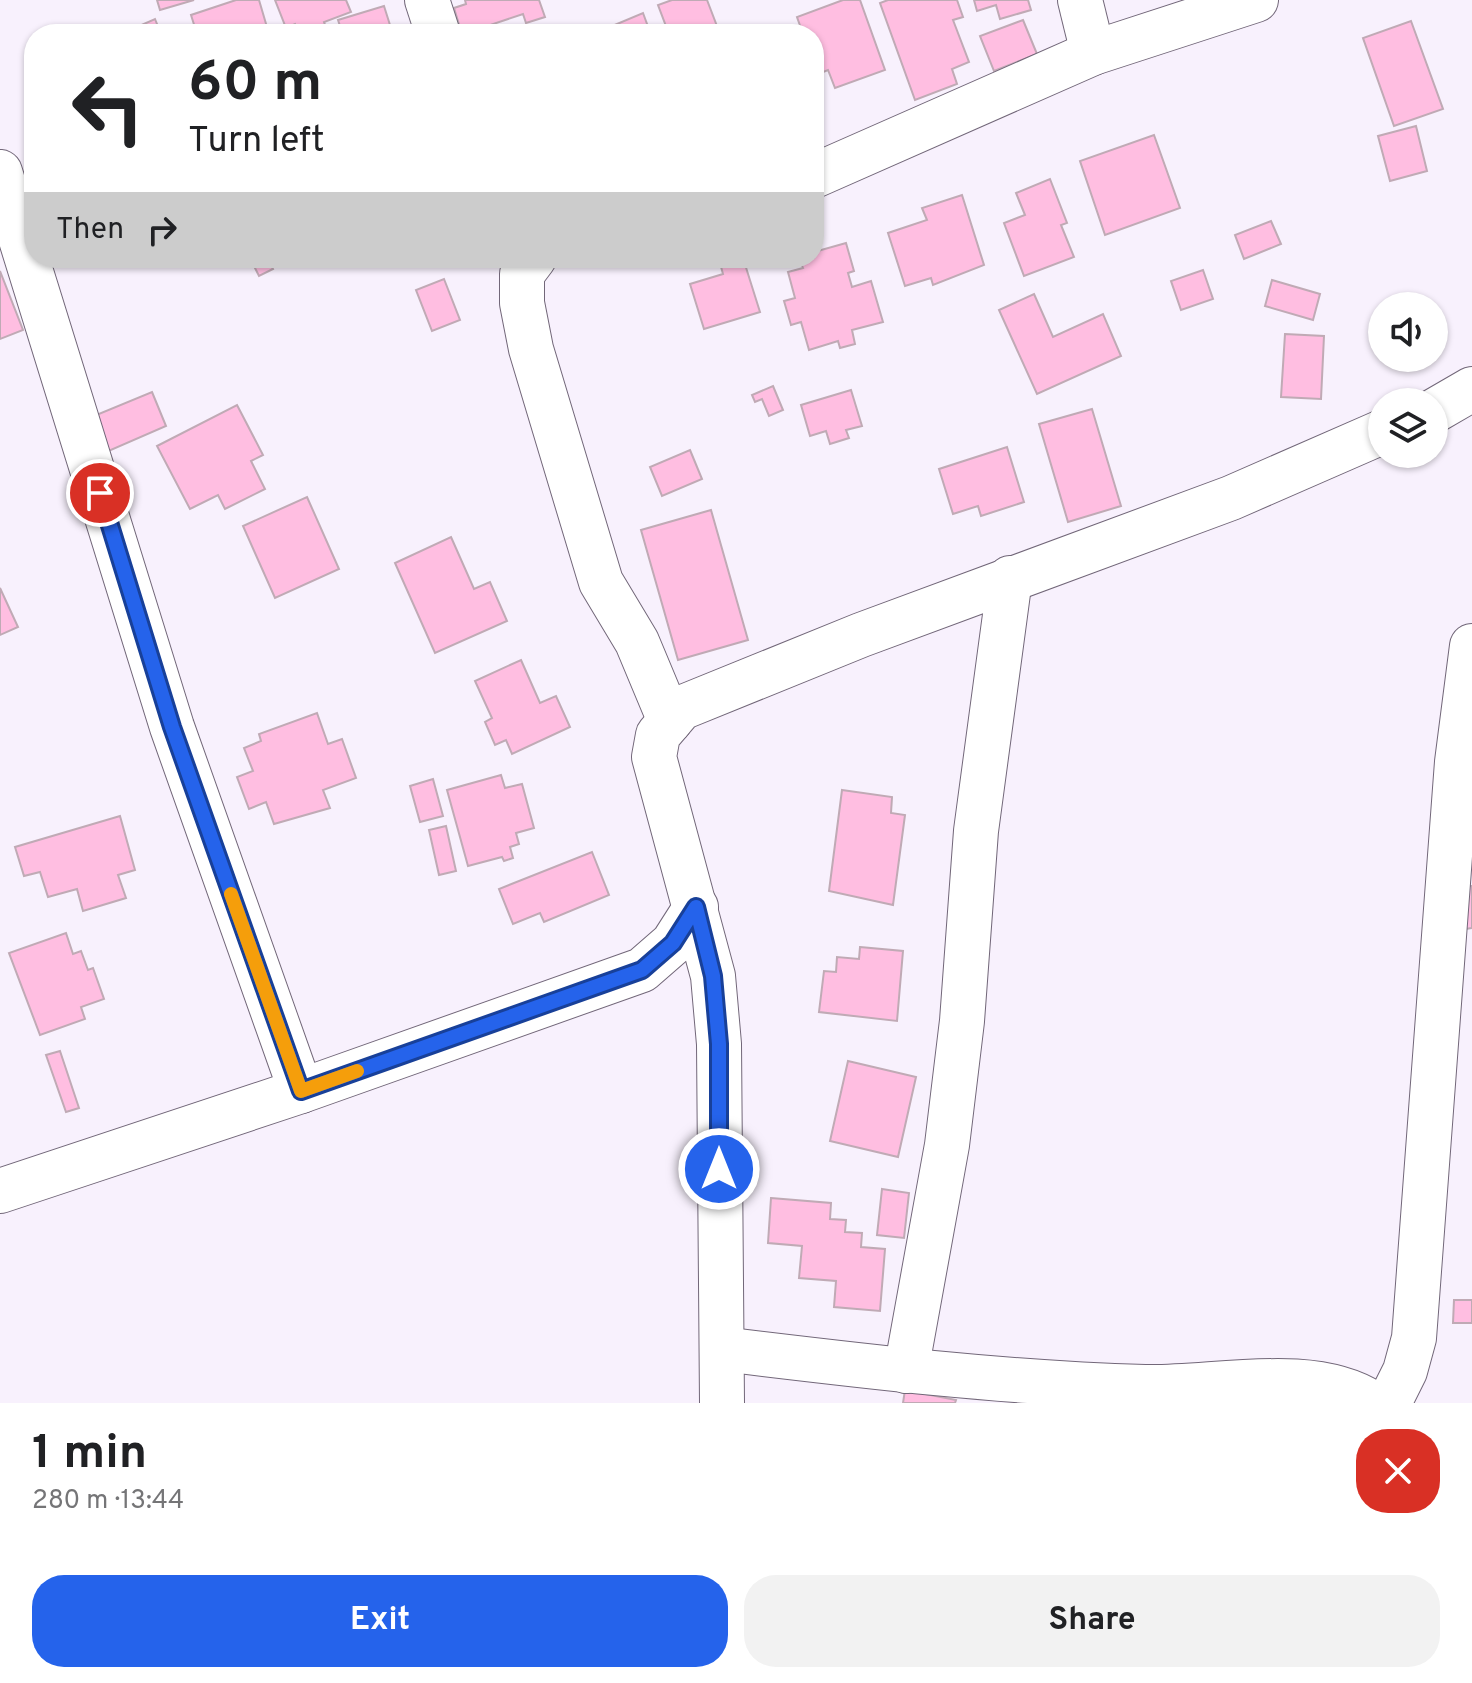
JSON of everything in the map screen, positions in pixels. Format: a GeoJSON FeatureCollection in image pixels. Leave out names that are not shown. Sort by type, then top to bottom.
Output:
{"type":"FeatureCollection","features":[{"type":"Feature","properties":{"kind":"street"},"geometry":{"type":"LineString","coordinates":[[427,0],[435,24]]}},
{"type":"Feature","properties":{"kind":"street"},"geometry":{"type":"LineString","coordinates":[[1080,0],[1093,53]]}},
{"type":"Feature","properties":{"kind":"street"},"geometry":{"type":"LineString","coordinates":[[824,172],[1093,53],[1256,0]]}},
{"type":"Feature","properties":{"kind":"street"},"geometry":{"type":"LineString","coordinates":[[0,172],[24,249]]}},
{"type":"Feature","properties":{"kind":"street"},"geometry":{"type":"LineString","coordinates":[[30,268],[172,727],[301,1091]]}},
{"type":"Feature","properties":{"kind":"street"},"geometry":{"type":"LineString","coordinates":[[510,268],[522,303],[531,349],[601,582],[637,642],[670,721]]}},
{"type":"Feature","properties":{"kind":"street"},"geometry":{"type":"LineString","coordinates":[[522,303],[522,274],[526,268]]}},
{"type":"Feature","properties":{"kind":"street"},"geometry":{"type":"LineString","coordinates":[[1448,403],[1472,389]]}},
{"type":"Feature","properties":{"kind":"street"},"geometry":{"type":"LineString","coordinates":[[722,1403],[719,1044],[713,976],[654,757],[658,735],[681,708],[764,673],[1010,578],[1231,498],[1368,438]]}},
{"type":"Feature","properties":{"kind":"street"},"geometry":{"type":"LineString","coordinates":[[906,1371],[947,1145],[962,1021],[976,831],[1010,578]]}},
{"type":"Feature","properties":{"kind":"street"},"geometry":{"type":"LineString","coordinates":[[1389,1403],[1405,1371],[1414,1338],[1455,1015],[1457,762],[1472,646]]}},
{"type":"Feature","properties":{"kind":"street"},"geometry":{"type":"LineString","coordinates":[[0,1191],[301,1091],[642,970],[673,943],[696,907]]}},
{"type":"Feature","properties":{"kind":"street"},"geometry":{"type":"LineString","coordinates":[[722,1349],[906,1371],[1147,1387],[1278,1382],[1328,1387],[1372,1403]]}},
{"type":"Feature","properties":{"kind":"building"},"geometry":{"type":"Polygon","coordinates":[[[157,0],[194,0],[160,10],[157,0]]]}},
{"type":"Feature","properties":{"kind":"building"},"geometry":{"type":"Polygon","coordinates":[[[236,0],[259,0],[266,24],[194,24],[191,15],[236,0]]]}},
{"type":"Feature","properties":{"kind":"building"},"geometry":{"type":"Polygon","coordinates":[[[275,0],[346,0],[351,12],[325,24],[284,24],[275,0]]]}},
{"type":"Feature","properties":{"kind":"building"},"geometry":{"type":"Polygon","coordinates":[[[465,0],[539,0],[545,17],[526,23],[523,14],[493,24],[459,24],[454,8],[466,4],[465,0]]]}},
{"type":"Feature","properties":{"kind":"building"},"geometry":{"type":"Polygon","coordinates":[[[672,0],[707,0],[716,24],[665,24],[658,5],[672,0]]]}},
{"type":"Feature","properties":{"kind":"building"},"geometry":{"type":"Polygon","coordinates":[[[843,0],[860,0],[885,70],[835,88],[828,70],[824,72],[824,24],[799,24],[797,17],[843,0]]]}},
{"type":"Feature","properties":{"kind":"building"},"geometry":{"type":"Polygon","coordinates":[[[888,0],[957,0],[963,17],[953,20],[969,62],[952,69],[957,84],[915,100],[880,3],[888,0]]]}},
{"type":"Feature","properties":{"kind":"building"},"geometry":{"type":"Polygon","coordinates":[[[974,0],[1028,0],[1031,10],[1000,19],[996,5],[977,11],[974,0]]]}},
{"type":"Feature","properties":{"kind":"building"},"geometry":{"type":"Polygon","coordinates":[[[384,6],[390,24],[339,24],[338,20],[384,6]]]}},
{"type":"Feature","properties":{"kind":"building"},"geometry":{"type":"Polygon","coordinates":[[[643,13],[647,24],[617,24],[643,13]]]}},
{"type":"Feature","properties":{"kind":"building"},"geometry":{"type":"Polygon","coordinates":[[[1023,20],[1037,54],[994,71],[980,36],[1023,20]]]}},
{"type":"Feature","properties":{"kind":"building"},"geometry":{"type":"Polygon","coordinates":[[[1411,21],[1443,109],[1394,126],[1363,38],[1411,21]]]}},
{"type":"Feature","properties":{"kind":"building"},"geometry":{"type":"Polygon","coordinates":[[[1416,126],[1427,171],[1390,181],[1378,136],[1416,126]]]}},
{"type":"Feature","properties":{"kind":"building"},"geometry":{"type":"Polygon","coordinates":[[[1154,135],[1180,208],[1105,235],[1080,161],[1154,135]]]}},
{"type":"Feature","properties":{"kind":"building"},"geometry":{"type":"Polygon","coordinates":[[[1050,179],[1067,223],[1061,225],[1074,257],[1024,276],[1004,223],[1025,215],[1016,193],[1050,179]]]}},
{"type":"Feature","properties":{"kind":"building"},"geometry":{"type":"Polygon","coordinates":[[[962,195],[984,265],[933,285],[931,278],[905,286],[888,233],[927,220],[922,208],[962,195]]]}},
{"type":"Feature","properties":{"kind":"building"},"geometry":{"type":"Polygon","coordinates":[[[1271,221],[1281,244],[1244,259],[1235,235],[1271,221]]]}},
{"type":"Feature","properties":{"kind":"building"},"geometry":{"type":"Polygon","coordinates":[[[846,243],[854,271],[848,273],[852,287],[871,281],[883,322],[852,330],[855,344],[840,348],[838,341],[809,350],[801,322],[791,325],[784,301],[795,298],[788,272],[824,268],[824,249],[846,243]]]}},
{"type":"Feature","properties":{"kind":"building"},"geometry":{"type":"Polygon","coordinates":[[[255,268],[272,268],[273,269],[259,276],[255,268]]]}},
{"type":"Feature","properties":{"kind":"building"},"geometry":{"type":"Polygon","coordinates":[[[721,268],[746,268],[760,312],[704,329],[690,284],[723,274],[721,268]]]}},
{"type":"Feature","properties":{"kind":"building"},"geometry":{"type":"Polygon","coordinates":[[[1203,270],[1213,299],[1181,310],[1171,281],[1203,270]]]}},
{"type":"Feature","properties":{"kind":"building"},"geometry":{"type":"Polygon","coordinates":[[[0,271],[23,330],[0,339],[0,271]]]}},
{"type":"Feature","properties":{"kind":"building"},"geometry":{"type":"Polygon","coordinates":[[[444,279],[460,320],[432,331],[416,290],[444,279]]]}},
{"type":"Feature","properties":{"kind":"building"},"geometry":{"type":"Polygon","coordinates":[[[1272,280],[1320,294],[1313,320],[1265,306],[1272,280]]]}},
{"type":"Feature","properties":{"kind":"building"},"geometry":{"type":"Polygon","coordinates":[[[1034,294],[1053,337],[1103,314],[1121,356],[1037,394],[999,310],[1034,294]]]}},
{"type":"Feature","properties":{"kind":"building"},"geometry":{"type":"Polygon","coordinates":[[[1285,334],[1324,336],[1321,399],[1281,397],[1285,334]]]}},
{"type":"Feature","properties":{"kind":"building"},"geometry":{"type":"Polygon","coordinates":[[[773,386],[783,410],[769,416],[762,399],[755,402],[752,395],[773,386]]]}},
{"type":"Feature","properties":{"kind":"building"},"geometry":{"type":"Polygon","coordinates":[[[851,390],[862,426],[846,430],[849,438],[830,444],[826,431],[810,436],[801,405],[851,390]]]}},
{"type":"Feature","properties":{"kind":"building"},"geometry":{"type":"Polygon","coordinates":[[[152,392],[166,426],[104,453],[89,418],[152,392]]]}},
{"type":"Feature","properties":{"kind":"building"},"geometry":{"type":"Polygon","coordinates":[[[237,405],[263,455],[251,461],[265,489],[225,509],[218,495],[190,509],[157,446],[237,405]]]}},
{"type":"Feature","properties":{"kind":"building"},"geometry":{"type":"Polygon","coordinates":[[[1092,409],[1121,506],[1068,522],[1039,424],[1092,409]]]}},
{"type":"Feature","properties":{"kind":"building"},"geometry":{"type":"Polygon","coordinates":[[[1007,447],[1024,502],[981,516],[978,506],[953,514],[939,469],[1007,447]]]}},
{"type":"Feature","properties":{"kind":"building"},"geometry":{"type":"Polygon","coordinates":[[[690,450],[702,479],[662,496],[650,467],[690,450]]]}},
{"type":"Feature","properties":{"kind":"building"},"geometry":{"type":"Polygon","coordinates":[[[307,497],[339,569],[275,598],[243,526],[307,497]]]}},
{"type":"Feature","properties":{"kind":"building"},"geometry":{"type":"Polygon","coordinates":[[[711,510],[748,640],[678,660],[641,530],[711,510]]]}},
{"type":"Feature","properties":{"kind":"building"},"geometry":{"type":"Polygon","coordinates":[[[451,537],[474,589],[490,582],[507,621],[435,653],[395,563],[451,537]]]}},
{"type":"Feature","properties":{"kind":"building"},"geometry":{"type":"Polygon","coordinates":[[[0,588],[18,627],[0,635],[0,588]]]}},
{"type":"Feature","properties":{"kind":"building"},"geometry":{"type":"Polygon","coordinates":[[[521,660],[540,703],[556,696],[570,727],[512,754],[506,740],[495,745],[485,722],[492,718],[475,681],[521,660]]]}},
{"type":"Feature","properties":{"kind":"building"},"geometry":{"type":"Polygon","coordinates":[[[317,713],[328,744],[342,739],[356,778],[323,790],[330,808],[274,824],[266,802],[249,809],[237,777],[253,771],[244,748],[261,741],[259,734],[317,713]]]}},
{"type":"Feature","properties":{"kind":"building"},"geometry":{"type":"Polygon","coordinates":[[[501,775],[505,788],[522,784],[534,828],[516,833],[519,844],[510,847],[513,858],[504,861],[502,857],[468,866],[447,790],[501,775]]]}},
{"type":"Feature","properties":{"kind":"building"},"geometry":{"type":"Polygon","coordinates":[[[433,779],[443,816],[420,822],[410,786],[433,779]]]}},
{"type":"Feature","properties":{"kind":"building"},"geometry":{"type":"Polygon","coordinates":[[[842,790],[892,797],[891,813],[905,815],[893,905],[829,891],[842,790]]]}},
{"type":"Feature","properties":{"kind":"building"},"geometry":{"type":"Polygon","coordinates":[[[120,816],[135,870],[118,875],[126,898],[83,911],[77,889],[48,897],[40,872],[24,876],[15,847],[120,816]]]}},
{"type":"Feature","properties":{"kind":"building"},"geometry":{"type":"Polygon","coordinates":[[[446,826],[456,871],[439,875],[429,830],[446,826]]]}},
{"type":"Feature","properties":{"kind":"building"},"geometry":{"type":"Polygon","coordinates":[[[592,852],[609,895],[544,922],[540,913],[513,924],[499,889],[592,852]]]}},
{"type":"Feature","properties":{"kind":"building"},"geometry":{"type":"Polygon","coordinates":[[[1463,886],[1472,886],[1472,928],[1465,929],[1463,886]]]}},
{"type":"Feature","properties":{"kind":"building"},"geometry":{"type":"Polygon","coordinates":[[[66,933],[73,954],[81,951],[88,970],[93,968],[104,999],[81,1007],[85,1019],[40,1035],[9,953],[66,933]]]}},
{"type":"Feature","properties":{"kind":"building"},"geometry":{"type":"Polygon","coordinates":[[[860,947],[903,951],[897,1021],[819,1012],[824,971],[836,972],[837,957],[859,959],[860,947]]]}},
{"type":"Feature","properties":{"kind":"building"},"geometry":{"type":"Polygon","coordinates":[[[60,1051],[79,1108],[66,1112],[46,1055],[60,1051]]]}},
{"type":"Feature","properties":{"kind":"building"},"geometry":{"type":"Polygon","coordinates":[[[848,1061],[916,1077],[898,1157],[830,1141],[848,1061]]]}},
{"type":"Feature","properties":{"kind":"building"},"geometry":{"type":"Polygon","coordinates":[[[882,1189],[909,1193],[904,1238],[877,1235],[882,1189]]]}},
{"type":"Feature","properties":{"kind":"building"},"geometry":{"type":"Polygon","coordinates":[[[771,1198],[831,1203],[830,1219],[846,1220],[845,1232],[862,1233],[861,1247],[885,1249],[880,1311],[834,1307],[836,1281],[799,1278],[802,1246],[768,1243],[771,1198]]]}},
{"type":"Feature","properties":{"kind":"building"},"geometry":{"type":"Polygon","coordinates":[[[1454,1300],[1472,1300],[1472,1323],[1453,1323],[1454,1300]]]}},
{"type":"Feature","properties":{"kind":"building"},"geometry":{"type":"Polygon","coordinates":[[[905,1390],[956,1400],[955,1403],[903,1403],[905,1390]]]}},
{"type":"Feature","properties":{"kind":"slow traffic"},"geometry":{"type":"LineString","coordinates":[[231,894],[301,1091],[357,1071]]}},
{"type":"Feature","properties":{"kind":"route"},"geometry":{"type":"LineString","coordinates":[[100,493],[172,727],[301,1091],[642,970],[673,943],[696,907],[713,976],[719,1044],[719,1169]]}}]}
